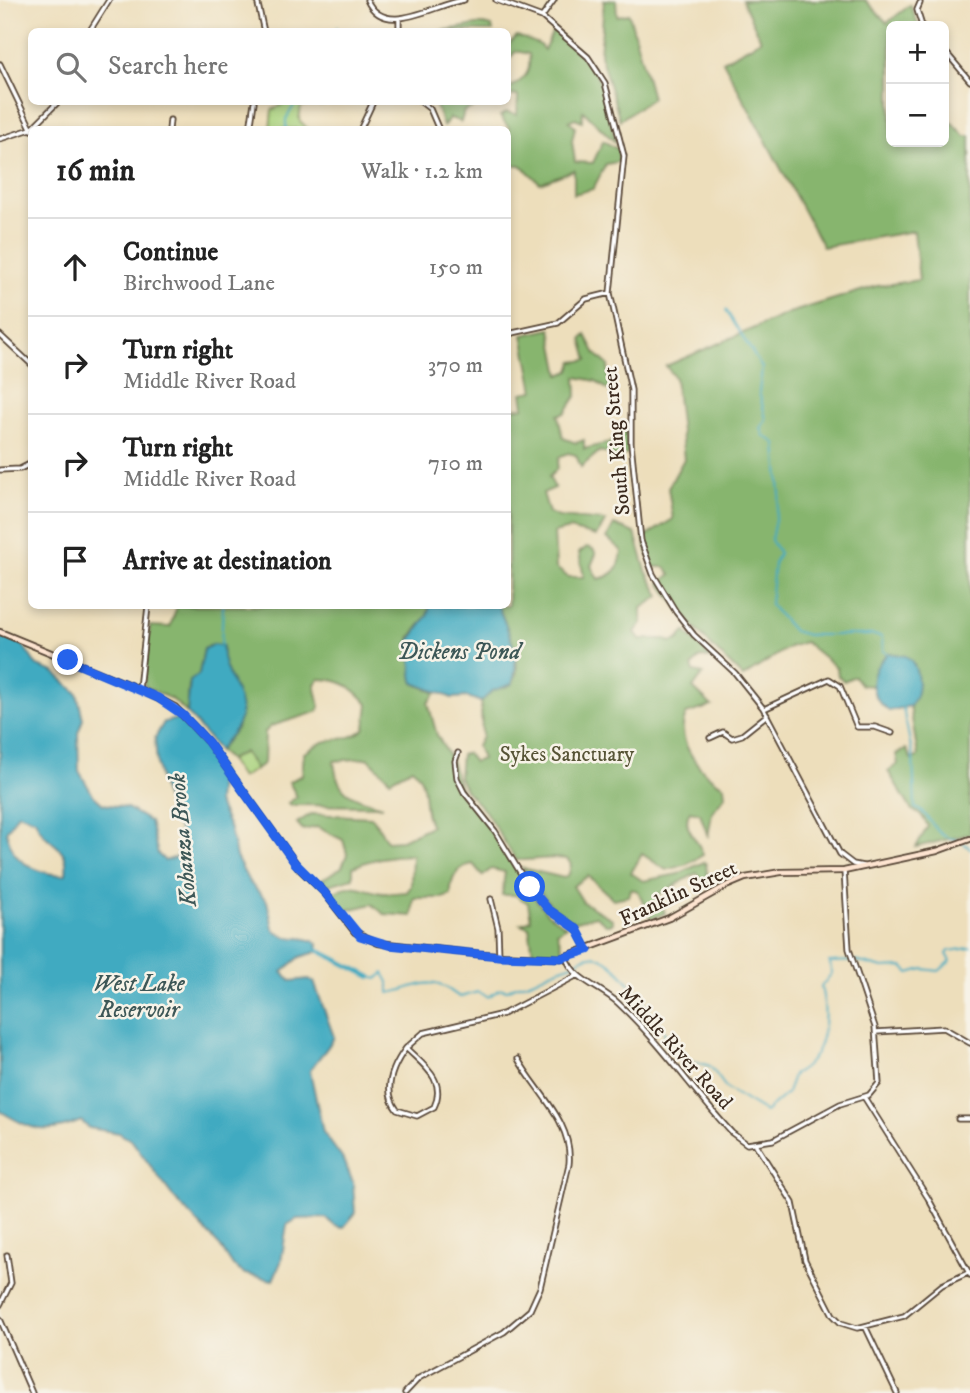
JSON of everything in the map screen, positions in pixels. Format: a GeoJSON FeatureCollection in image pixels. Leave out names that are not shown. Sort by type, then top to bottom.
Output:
{"type":"FeatureCollection","features":[{"type":"Feature","properties":{"kind":"main road"},"geometry":{"type":"LineString","coordinates":[[0,632],[139,689],[171,705],[198,730],[295,863],[325,893],[360,936],[389,945],[499,956],[567,959]]}},
{"type":"Feature","properties":{"kind":"main road","name":"Franklin Street"},"geometry":{"type":"LineString","coordinates":[[567,959],[669,918],[726,886],[746,878],[780,872],[844,871],[937,851],[970,839]]}},
{"type":"Feature","properties":{"kind":"street"},"geometry":{"type":"LineString","coordinates":[[92,28],[109,0]]}},
{"type":"Feature","properties":{"kind":"street"},"geometry":{"type":"LineString","coordinates":[[257,0],[263,28]]}},
{"type":"Feature","properties":{"kind":"street"},"geometry":{"type":"LineString","coordinates":[[367,0],[372,9],[383,18],[399,19],[464,0]]}},
{"type":"Feature","properties":{"kind":"street","name":"South King Street"},"geometry":{"type":"LineString","coordinates":[[496,0],[542,16],[594,63],[605,83],[620,137],[625,170],[611,266],[610,293],[631,390],[631,443],[637,516],[647,559],[658,585],[687,626],[735,673],[764,709],[839,854],[853,864],[863,866]]}},
{"type":"Feature","properties":{"kind":"street"},"geometry":{"type":"LineString","coordinates":[[542,16],[555,0]]}},
{"type":"Feature","properties":{"kind":"street"},"geometry":{"type":"LineString","coordinates":[[920,21],[918,1],[925,0]]}},
{"type":"Feature","properties":{"kind":"street"},"geometry":{"type":"LineString","coordinates":[[399,19],[399,28]]}},
{"type":"Feature","properties":{"kind":"street"},"geometry":{"type":"LineString","coordinates":[[949,56],[970,81]]}},
{"type":"Feature","properties":{"kind":"street"},"geometry":{"type":"LineString","coordinates":[[0,64],[29,126]]}},
{"type":"Feature","properties":{"kind":"street"},"geometry":{"type":"LineString","coordinates":[[35,126],[55,105]]}},
{"type":"Feature","properties":{"kind":"street"},"geometry":{"type":"LineString","coordinates":[[251,126],[254,105]]}},
{"type":"Feature","properties":{"kind":"street"},"geometry":{"type":"LineString","coordinates":[[362,126],[372,105]]}},
{"type":"Feature","properties":{"kind":"street"},"geometry":{"type":"LineString","coordinates":[[424,105],[437,126]]}},
{"type":"Feature","properties":{"kind":"street"},"geometry":{"type":"LineString","coordinates":[[169,126],[170,120]]}},
{"type":"Feature","properties":{"kind":"street"},"geometry":{"type":"LineString","coordinates":[[0,139],[28,131]]}},
{"type":"Feature","properties":{"kind":"street"},"geometry":{"type":"LineString","coordinates":[[511,333],[558,323],[586,299],[610,293]]}},
{"type":"Feature","properties":{"kind":"street"},"geometry":{"type":"LineString","coordinates":[[0,335],[28,361]]}},
{"type":"Feature","properties":{"kind":"street"},"geometry":{"type":"LineString","coordinates":[[2,470],[20,469],[28,465]]}},
{"type":"Feature","properties":{"kind":"street"},"geometry":{"type":"LineString","coordinates":[[139,689],[148,609]]}},
{"type":"Feature","properties":{"kind":"street"},"geometry":{"type":"LineString","coordinates":[[764,709],[829,679],[840,686],[857,727],[875,727],[892,733]]}},
{"type":"Feature","properties":{"kind":"street"},"geometry":{"type":"LineString","coordinates":[[710,738],[723,732],[732,738],[738,737],[767,715]]}},
{"type":"Feature","properties":{"kind":"street"},"geometry":{"type":"LineString","coordinates":[[458,752],[455,761],[457,778],[464,792],[485,816],[539,899],[577,929],[588,950]]}},
{"type":"Feature","properties":{"kind":"street"},"geometry":{"type":"LineString","coordinates":[[844,871],[848,944],[876,1032],[879,1083],[873,1093],[840,1104],[773,1140],[756,1145],[793,1203],[805,1260],[833,1315],[847,1326],[865,1326],[911,1312],[943,1285],[969,1274],[928,1198],[864,1097]]}},
{"type":"Feature","properties":{"kind":"street"},"geometry":{"type":"LineString","coordinates":[[491,899],[498,928],[499,956]]}},
{"type":"Feature","properties":{"kind":"street","name":"Middle River Road"},"geometry":{"type":"LineString","coordinates":[[567,959],[578,975],[620,1004],[732,1133],[747,1144],[756,1145]]}},
{"type":"Feature","properties":{"kind":"street"},"geometry":{"type":"LineString","coordinates":[[406,1048],[430,1072],[439,1090],[434,1107],[417,1116],[397,1110],[390,1092],[393,1071],[406,1048],[423,1032],[503,1014],[578,975]]}},
{"type":"Feature","properties":{"kind":"street"},"geometry":{"type":"LineString","coordinates":[[876,1032],[944,1028],[970,1044]]}},
{"type":"Feature","properties":{"kind":"street"},"geometry":{"type":"LineString","coordinates":[[405,1393],[429,1371],[513,1326],[536,1299],[569,1164],[569,1146],[556,1115],[518,1059]]}},
{"type":"Feature","properties":{"kind":"street"},"geometry":{"type":"LineString","coordinates":[[958,1119],[970,1119]]}},
{"type":"Feature","properties":{"kind":"street"},"geometry":{"type":"LineString","coordinates":[[0,1305],[11,1283],[7,1255]]}},
{"type":"Feature","properties":{"kind":"street"},"geometry":{"type":"LineString","coordinates":[[0,1319],[32,1393]]}},
{"type":"Feature","properties":{"kind":"street"},"geometry":{"type":"LineString","coordinates":[[865,1326],[897,1393]]}},
{"type":"Feature","properties":{"kind":"green space"},"geometry":{"type":"Polygon","coordinates":[[[604,0],[616,0],[617,16],[629,14],[652,98],[620,120],[600,55],[604,0]]]}},
{"type":"Feature","properties":{"kind":"green space"},"geometry":{"type":"Polygon","coordinates":[[[742,0],[865,0],[886,22],[886,147],[949,147],[949,120],[965,136],[970,136],[970,834],[916,847],[928,826],[922,816],[911,809],[888,771],[898,764],[896,754],[906,749],[912,760],[918,756],[910,706],[918,682],[874,680],[872,686],[861,685],[854,676],[844,681],[838,676],[837,668],[805,642],[789,647],[743,677],[699,632],[669,596],[660,583],[671,574],[665,567],[652,567],[643,538],[673,519],[668,488],[684,459],[675,378],[666,366],[789,313],[877,286],[919,280],[914,231],[823,247],[723,61],[761,40],[742,0]]]}},
{"type":"Feature","properties":{"kind":"green space"},"geometry":{"type":"Polygon","coordinates":[[[910,5],[917,21],[890,21],[910,5]]]}},
{"type":"Feature","properties":{"kind":"green space"},"geometry":{"type":"Polygon","coordinates":[[[483,24],[492,28],[458,28],[483,24]]]}},
{"type":"Feature","properties":{"kind":"green space"},"geometry":{"type":"Polygon","coordinates":[[[554,29],[594,68],[603,91],[616,143],[583,111],[582,121],[575,118],[569,121],[575,127],[572,141],[575,162],[593,163],[603,141],[618,149],[619,162],[606,164],[593,189],[574,194],[574,170],[540,183],[521,165],[511,165],[511,126],[508,126],[500,116],[507,112],[517,115],[518,96],[511,95],[511,87],[526,74],[529,54],[516,51],[511,57],[511,42],[517,36],[539,44],[544,50],[554,29]]]}},
{"type":"Feature","properties":{"kind":"green space"},"geometry":{"type":"Polygon","coordinates":[[[281,105],[323,105],[301,106],[299,120],[305,126],[270,126],[272,110],[281,105]]]}},
{"type":"Feature","properties":{"kind":"green space"},"geometry":{"type":"Polygon","coordinates":[[[436,105],[480,105],[464,111],[461,122],[450,118],[443,126],[436,105]]]}},
{"type":"Feature","properties":{"kind":"green space","name":"Sykes Sanctuary"},"geometry":{"type":"Polygon","coordinates":[[[551,329],[560,375],[570,371],[573,362],[588,360],[582,339],[586,335],[596,354],[608,365],[609,384],[615,395],[596,381],[576,377],[577,395],[565,413],[558,415],[563,438],[576,443],[584,440],[584,449],[610,443],[627,428],[628,454],[616,457],[600,451],[581,467],[576,455],[568,453],[559,457],[557,469],[549,477],[555,488],[543,493],[549,513],[559,517],[606,521],[596,536],[569,529],[554,533],[556,568],[568,577],[584,577],[579,553],[587,547],[593,549],[596,554],[591,566],[598,579],[609,576],[618,567],[622,551],[607,538],[614,525],[635,533],[646,571],[660,596],[642,608],[642,623],[635,632],[640,639],[666,639],[670,642],[678,640],[685,631],[711,658],[700,657],[692,666],[694,672],[703,674],[693,688],[712,706],[686,714],[684,735],[686,745],[698,765],[724,786],[725,796],[712,812],[708,837],[700,813],[690,811],[687,823],[703,855],[685,865],[666,870],[642,854],[631,873],[643,881],[678,874],[704,862],[709,887],[697,873],[658,895],[665,913],[651,919],[638,891],[631,889],[629,896],[613,899],[588,876],[573,886],[583,902],[612,919],[613,923],[607,925],[596,916],[573,922],[552,907],[522,868],[564,878],[569,874],[571,864],[567,859],[560,858],[516,860],[485,811],[465,790],[459,777],[461,755],[467,753],[474,762],[482,759],[477,746],[482,737],[481,702],[493,690],[512,683],[516,673],[515,653],[499,609],[511,609],[511,400],[513,409],[524,407],[522,393],[534,391],[523,335],[551,329]]]}},
{"type":"Feature","properties":{"kind":"green space"},"geometry":{"type":"Polygon","coordinates":[[[176,609],[429,609],[410,638],[414,683],[436,693],[428,703],[437,735],[451,760],[461,793],[481,815],[532,895],[548,914],[566,926],[557,932],[564,953],[533,953],[529,927],[521,924],[531,920],[528,903],[515,895],[502,895],[505,872],[491,869],[483,876],[473,864],[463,867],[456,874],[451,895],[442,898],[414,898],[412,916],[384,914],[372,904],[344,911],[331,894],[344,888],[354,887],[383,893],[407,892],[411,886],[412,855],[389,856],[368,861],[353,867],[353,878],[325,886],[321,880],[342,867],[347,854],[343,840],[317,827],[303,830],[297,823],[311,814],[372,817],[387,841],[402,840],[431,826],[418,774],[412,768],[390,780],[368,758],[334,761],[339,782],[348,793],[383,806],[290,805],[288,803],[297,797],[289,782],[302,775],[304,753],[321,743],[360,732],[365,728],[368,704],[346,685],[319,679],[315,684],[320,707],[317,712],[271,726],[265,732],[264,763],[256,769],[244,752],[229,760],[219,751],[238,726],[235,691],[221,656],[223,649],[209,646],[204,649],[199,674],[189,685],[187,713],[173,700],[144,686],[150,626],[170,627],[176,609]]]}},
{"type":"Feature","properties":{"kind":"green space"},"geometry":{"type":"Polygon","coordinates":[[[244,752],[256,769],[241,778],[229,760],[244,752]]]}},
{"type":"Feature","properties":{"kind":"water","name":"Dickens Pond"},"geometry":{"type":"Polygon","coordinates":[[[429,609],[499,609],[515,654],[512,684],[492,691],[481,702],[468,697],[452,698],[414,683],[408,644],[429,609]]]}},
{"type":"Feature","properties":{"kind":"water","name":"West Lake Reservoir"},"geometry":{"type":"Polygon","coordinates":[[[0,635],[23,645],[37,666],[54,672],[77,693],[83,719],[78,733],[79,771],[93,795],[103,804],[127,808],[150,822],[158,854],[165,861],[177,857],[181,842],[180,832],[163,792],[155,738],[164,722],[180,718],[197,733],[220,771],[217,802],[230,829],[236,857],[249,882],[267,901],[273,928],[284,936],[307,939],[318,944],[317,952],[300,957],[282,972],[291,981],[309,979],[314,982],[334,1037],[310,1071],[323,1132],[342,1158],[353,1182],[355,1214],[343,1228],[335,1226],[326,1218],[297,1219],[287,1225],[281,1262],[273,1280],[245,1274],[233,1266],[220,1246],[175,1199],[132,1141],[119,1133],[89,1128],[81,1121],[58,1128],[39,1129],[0,1111],[0,635]],[[18,813],[6,832],[13,852],[19,859],[38,870],[66,874],[66,863],[61,850],[45,836],[35,819],[18,813]]]}},
{"type":"Feature","properties":{"kind":"water"},"geometry":{"type":"Polygon","coordinates":[[[214,644],[223,646],[225,664],[241,710],[236,728],[219,751],[187,713],[190,681],[199,674],[204,649],[214,644]]]}},
{"type":"Feature","properties":{"kind":"water"},"geometry":{"type":"Polygon","coordinates":[[[888,653],[906,656],[914,666],[918,680],[916,695],[910,706],[889,711],[876,697],[872,682],[877,667],[888,653]]]}},
{"type":"Feature","properties":{"kind":"waterway","name":"Kohanza Brook"},"geometry":{"type":"LineString","coordinates":[[286,126],[286,119],[294,105]]}},
{"type":"Feature","properties":{"kind":"waterway"},"geometry":{"type":"LineString","coordinates":[[726,310],[762,368],[759,392],[766,419],[761,428],[764,436],[776,443],[780,494],[771,540],[779,553],[774,564],[770,604],[793,631],[808,635],[882,637],[883,651],[887,653]]}},
{"type":"Feature","properties":{"kind":"waterway","name":"Kohanza Brook"},"geometry":{"type":"LineString","coordinates":[[221,645],[223,609]]}},
{"type":"Feature","properties":{"kind":"waterway"},"geometry":{"type":"LineString","coordinates":[[903,708],[913,757],[915,808],[926,816],[940,833],[970,849]]}},
{"type":"Feature","properties":{"kind":"waterway","name":"Kohanza Brook"},"geometry":{"type":"LineString","coordinates":[[664,1031],[667,1047],[676,1056],[710,1066],[727,1089],[765,1112],[787,1093],[793,1075],[804,1068],[818,1049],[824,1025],[821,987],[832,973],[829,962],[856,961],[883,968],[903,967],[909,973],[923,969],[939,971],[951,961],[947,954],[949,951],[970,948]]}},
{"type":"Feature","properties":{"kind":"waterway","name":"Kohanza Brook"},"geometry":{"type":"LineString","coordinates":[[318,950],[371,977]]}},
{"type":"Feature","properties":{"kind":"waterway","name":"Kohanza Brook"},"geometry":{"type":"LineString","coordinates":[[371,977],[377,979],[384,973],[389,982],[389,993],[430,983],[445,987],[460,997],[478,992],[488,997],[500,989],[508,990],[586,957],[597,957],[619,971],[661,1028]]}},
{"type":"Feature","properties":{"kind":"route"},"geometry":{"type":"LineString","coordinates":[[68,660],[158,698],[183,715],[208,742],[299,868],[325,893],[355,932],[368,940],[414,948],[537,958],[561,958],[588,950],[577,929],[548,909],[530,887]]}}]}
